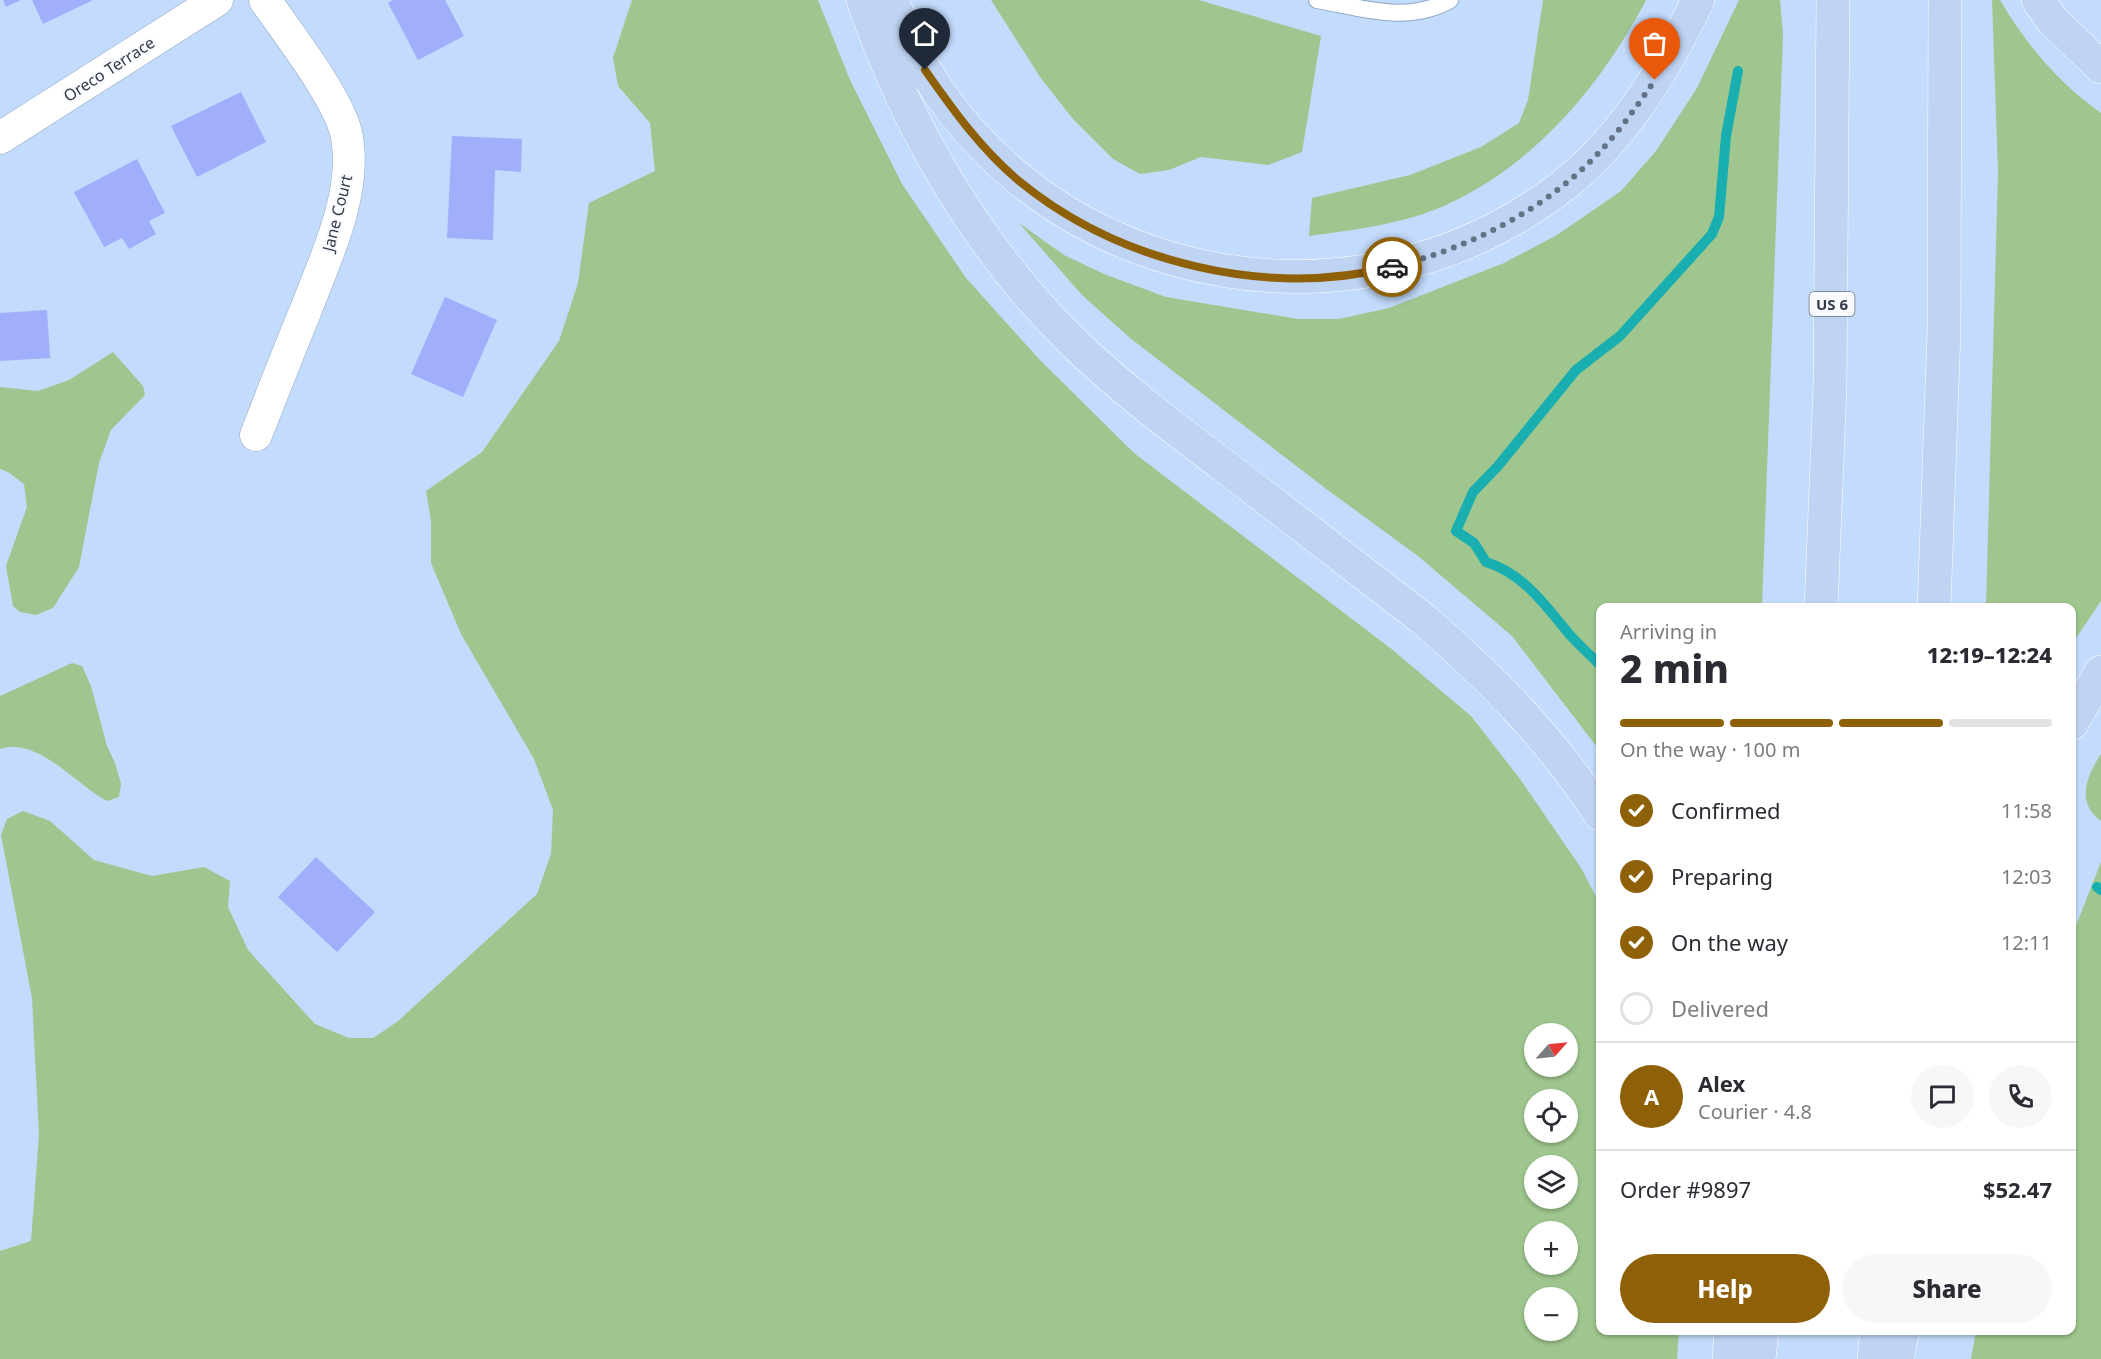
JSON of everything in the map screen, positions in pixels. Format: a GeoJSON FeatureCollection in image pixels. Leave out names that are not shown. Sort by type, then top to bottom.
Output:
{"type":"FeatureCollection","features":[{"type":"Feature","properties":{"kind":"highway"},"geometry":{"type":"LineString","coordinates":[[863,0],[874,33],[916,124],[959,201],[1043,310],[1074,343],[1157,415],[1423,619],[1461,651],[1530,719],[1596,809]]}},
{"type":"Feature","properties":{"kind":"highway"},"geometry":{"type":"LineString","coordinates":[[892,0],[925,70],[972,134],[1019,181],[1051,204],[1110,236],[1150,253],[1211,269],[1281,278],[1348,274],[1418,261],[1487,233],[1551,195],[1604,147],[1629,117],[1678,40],[1698,0]]}},
{"type":"Feature","properties":{"kind":"highway","name":"US 6"},"geometry":{"type":"LineString","coordinates":[[1821,603],[1831,375],[1833,0]]}},
{"type":"Feature","properties":{"kind":"highway"},"geometry":{"type":"LineString","coordinates":[[1934,603],[1944,330],[1945,0]]}},
{"type":"Feature","properties":{"kind":"highway"},"geometry":{"type":"LineString","coordinates":[[2038,0],[2053,21],[2101,67]]}},
{"type":"Feature","properties":{"kind":"highway"},"geometry":{"type":"LineString","coordinates":[[2076,716],[2101,672]]}},
{"type":"Feature","properties":{"kind":"highway"},"geometry":{"type":"LineString","coordinates":[[1729,1359],[1731,1335]]}},
{"type":"Feature","properties":{"kind":"highway"},"geometry":{"type":"LineString","coordinates":[[1759,1359],[1761,1335]]}},
{"type":"Feature","properties":{"kind":"highway"},"geometry":{"type":"LineString","coordinates":[[1874,1359],[1876,1335]]}},
{"type":"Feature","properties":{"kind":"highway"},"geometry":{"type":"LineString","coordinates":[[1897,1359],[1902,1335]]}},
{"type":"Feature","properties":{"kind":"street","name":"Oreco Terrace"},"geometry":{"type":"LineString","coordinates":[[0,138],[217,0]]}},
{"type":"Feature","properties":{"kind":"street","name":"Jane Court"},"geometry":{"type":"LineString","coordinates":[[256,435],[327,254],[342,206],[349,172],[347,136],[341,118],[331,99],[265,0]]}},
{"type":"Feature","properties":{"kind":"lane"},"geometry":{"type":"LineString","coordinates":[[1317,0],[1405,14],[1425,11],[1450,0]]}},
{"type":"Feature","properties":{"kind":"green space"},"geometry":{"type":"Polygon","coordinates":[[[632,0],[818,0],[850,80],[902,184],[966,278],[1039,359],[1134,453],[1394,651],[1471,716],[1520,779],[1581,868],[1596,896],[1596,1335],[1679,1335],[1677,1359],[0,1359],[0,1251],[31,1241],[39,1135],[32,998],[1,835],[7,819],[23,811],[50,821],[94,860],[152,876],[204,867],[230,881],[228,907],[248,950],[315,1024],[349,1038],[373,1038],[397,1022],[537,894],[551,854],[553,810],[534,759],[461,634],[431,563],[431,521],[426,491],[482,452],[559,341],[578,283],[589,203],[655,171],[650,123],[618,86],[613,58],[632,0]]]}},
{"type":"Feature","properties":{"kind":"green space"},"geometry":{"type":"Polygon","coordinates":[[[991,0],[1199,0],[1321,36],[1302,152],[1268,165],[1201,157],[1169,170],[1140,174],[1113,159],[1073,119],[1040,77],[991,0]]]}},
{"type":"Feature","properties":{"kind":"green space"},"geometry":{"type":"Polygon","coordinates":[[[1543,0],[1646,0],[1609,62],[1587,91],[1537,145],[1509,168],[1478,188],[1430,212],[1379,225],[1309,236],[1312,198],[1410,175],[1481,147],[1519,123],[1528,100],[1543,0]]]}},
{"type":"Feature","properties":{"kind":"green space"},"geometry":{"type":"Polygon","coordinates":[[[1739,0],[1780,0],[1783,35],[1762,603],[1596,603],[1596,746],[1512,636],[1418,556],[1325,488],[1130,338],[1082,295],[1019,223],[1064,255],[1104,274],[1166,297],[1298,319],[1339,319],[1389,308],[1504,263],[1557,235],[1621,191],[1656,151],[1697,88],[1739,0]]]}},
{"type":"Feature","properties":{"kind":"green space"},"geometry":{"type":"Polygon","coordinates":[[[1992,0],[2000,0],[2044,62],[2071,90],[2101,113],[2101,601],[2076,638],[2076,603],[1986,603],[1998,172],[1992,0]]]}},
{"type":"Feature","properties":{"kind":"green space"},"geometry":{"type":"Polygon","coordinates":[[[113,352],[143,386],[145,395],[111,430],[99,463],[79,567],[53,608],[36,615],[20,612],[13,606],[6,566],[27,507],[24,484],[0,469],[0,387],[38,391],[69,380],[113,352]]]}},
{"type":"Feature","properties":{"kind":"green space"},"geometry":{"type":"Polygon","coordinates":[[[72,663],[82,666],[91,686],[107,746],[121,784],[119,797],[107,801],[43,756],[15,747],[0,749],[0,696],[72,663]]]}},
{"type":"Feature","properties":{"kind":"green space"},"geometry":{"type":"Polygon","coordinates":[[[2101,754],[2101,821],[2088,806],[2086,789],[2091,772],[2101,754]]]}},
{"type":"Feature","properties":{"kind":"green space"},"geometry":{"type":"Polygon","coordinates":[[[2101,862],[2101,1359],[1971,1359],[1975,1335],[2076,1335],[2076,926],[2101,862]]]}},
{"type":"Feature","properties":{"kind":"building"},"geometry":{"type":"Polygon","coordinates":[[[3,0],[21,0],[6,7],[3,0]]]}},
{"type":"Feature","properties":{"kind":"building"},"geometry":{"type":"Polygon","coordinates":[[[32,0],[93,0],[43,24],[32,0]]]}},
{"type":"Feature","properties":{"kind":"building"},"geometry":{"type":"Polygon","coordinates":[[[393,0],[445,0],[464,36],[418,60],[388,3],[393,0]]]}},
{"type":"Feature","properties":{"kind":"building"},"geometry":{"type":"Polygon","coordinates":[[[241,92],[266,142],[197,177],[171,126],[241,92]]]}},
{"type":"Feature","properties":{"kind":"building"},"geometry":{"type":"Polygon","coordinates":[[[452,136],[522,139],[521,172],[495,170],[493,240],[447,238],[452,136]]]}},
{"type":"Feature","properties":{"kind":"building"},"geometry":{"type":"Polygon","coordinates":[[[137,159],[165,213],[149,221],[156,234],[129,249],[122,238],[104,247],[74,192],[137,159]]]}},
{"type":"Feature","properties":{"kind":"building"},"geometry":{"type":"Polygon","coordinates":[[[445,297],[497,320],[463,397],[411,374],[445,297]]]}},
{"type":"Feature","properties":{"kind":"building"},"geometry":{"type":"Polygon","coordinates":[[[47,310],[50,358],[0,361],[0,313],[47,310]]]}},
{"type":"Feature","properties":{"kind":"building"},"geometry":{"type":"Polygon","coordinates":[[[316,857],[375,912],[337,952],[278,897],[316,857]]]}},
{"type":"Feature","properties":{"kind":"waterway"},"geometry":{"type":"LineString","coordinates":[[1596,661],[1523,582],[1512,574],[1486,562],[1474,543],[1456,531],[1473,492],[1498,466],[1576,370],[1620,336],[1712,234],[1719,217],[1726,136],[1738,71]]}},
{"type":"Feature","properties":{"kind":"waterway"},"geometry":{"type":"LineString","coordinates":[[2097,887],[2101,890]]}},
{"type":"Feature","properties":{"kind":"way so far"},"geometry":{"type":"LineString","coordinates":[[1392,267],[1418,261],[1487,233],[1551,195],[1577,174],[1604,147],[1655,80]]}},
{"type":"Feature","properties":{"kind":"route"},"geometry":{"type":"LineString","coordinates":[[925,70],[972,134],[1019,181],[1051,204],[1079,220],[1141,250],[1211,269],[1281,278],[1348,274],[1392,267]]}}]}
